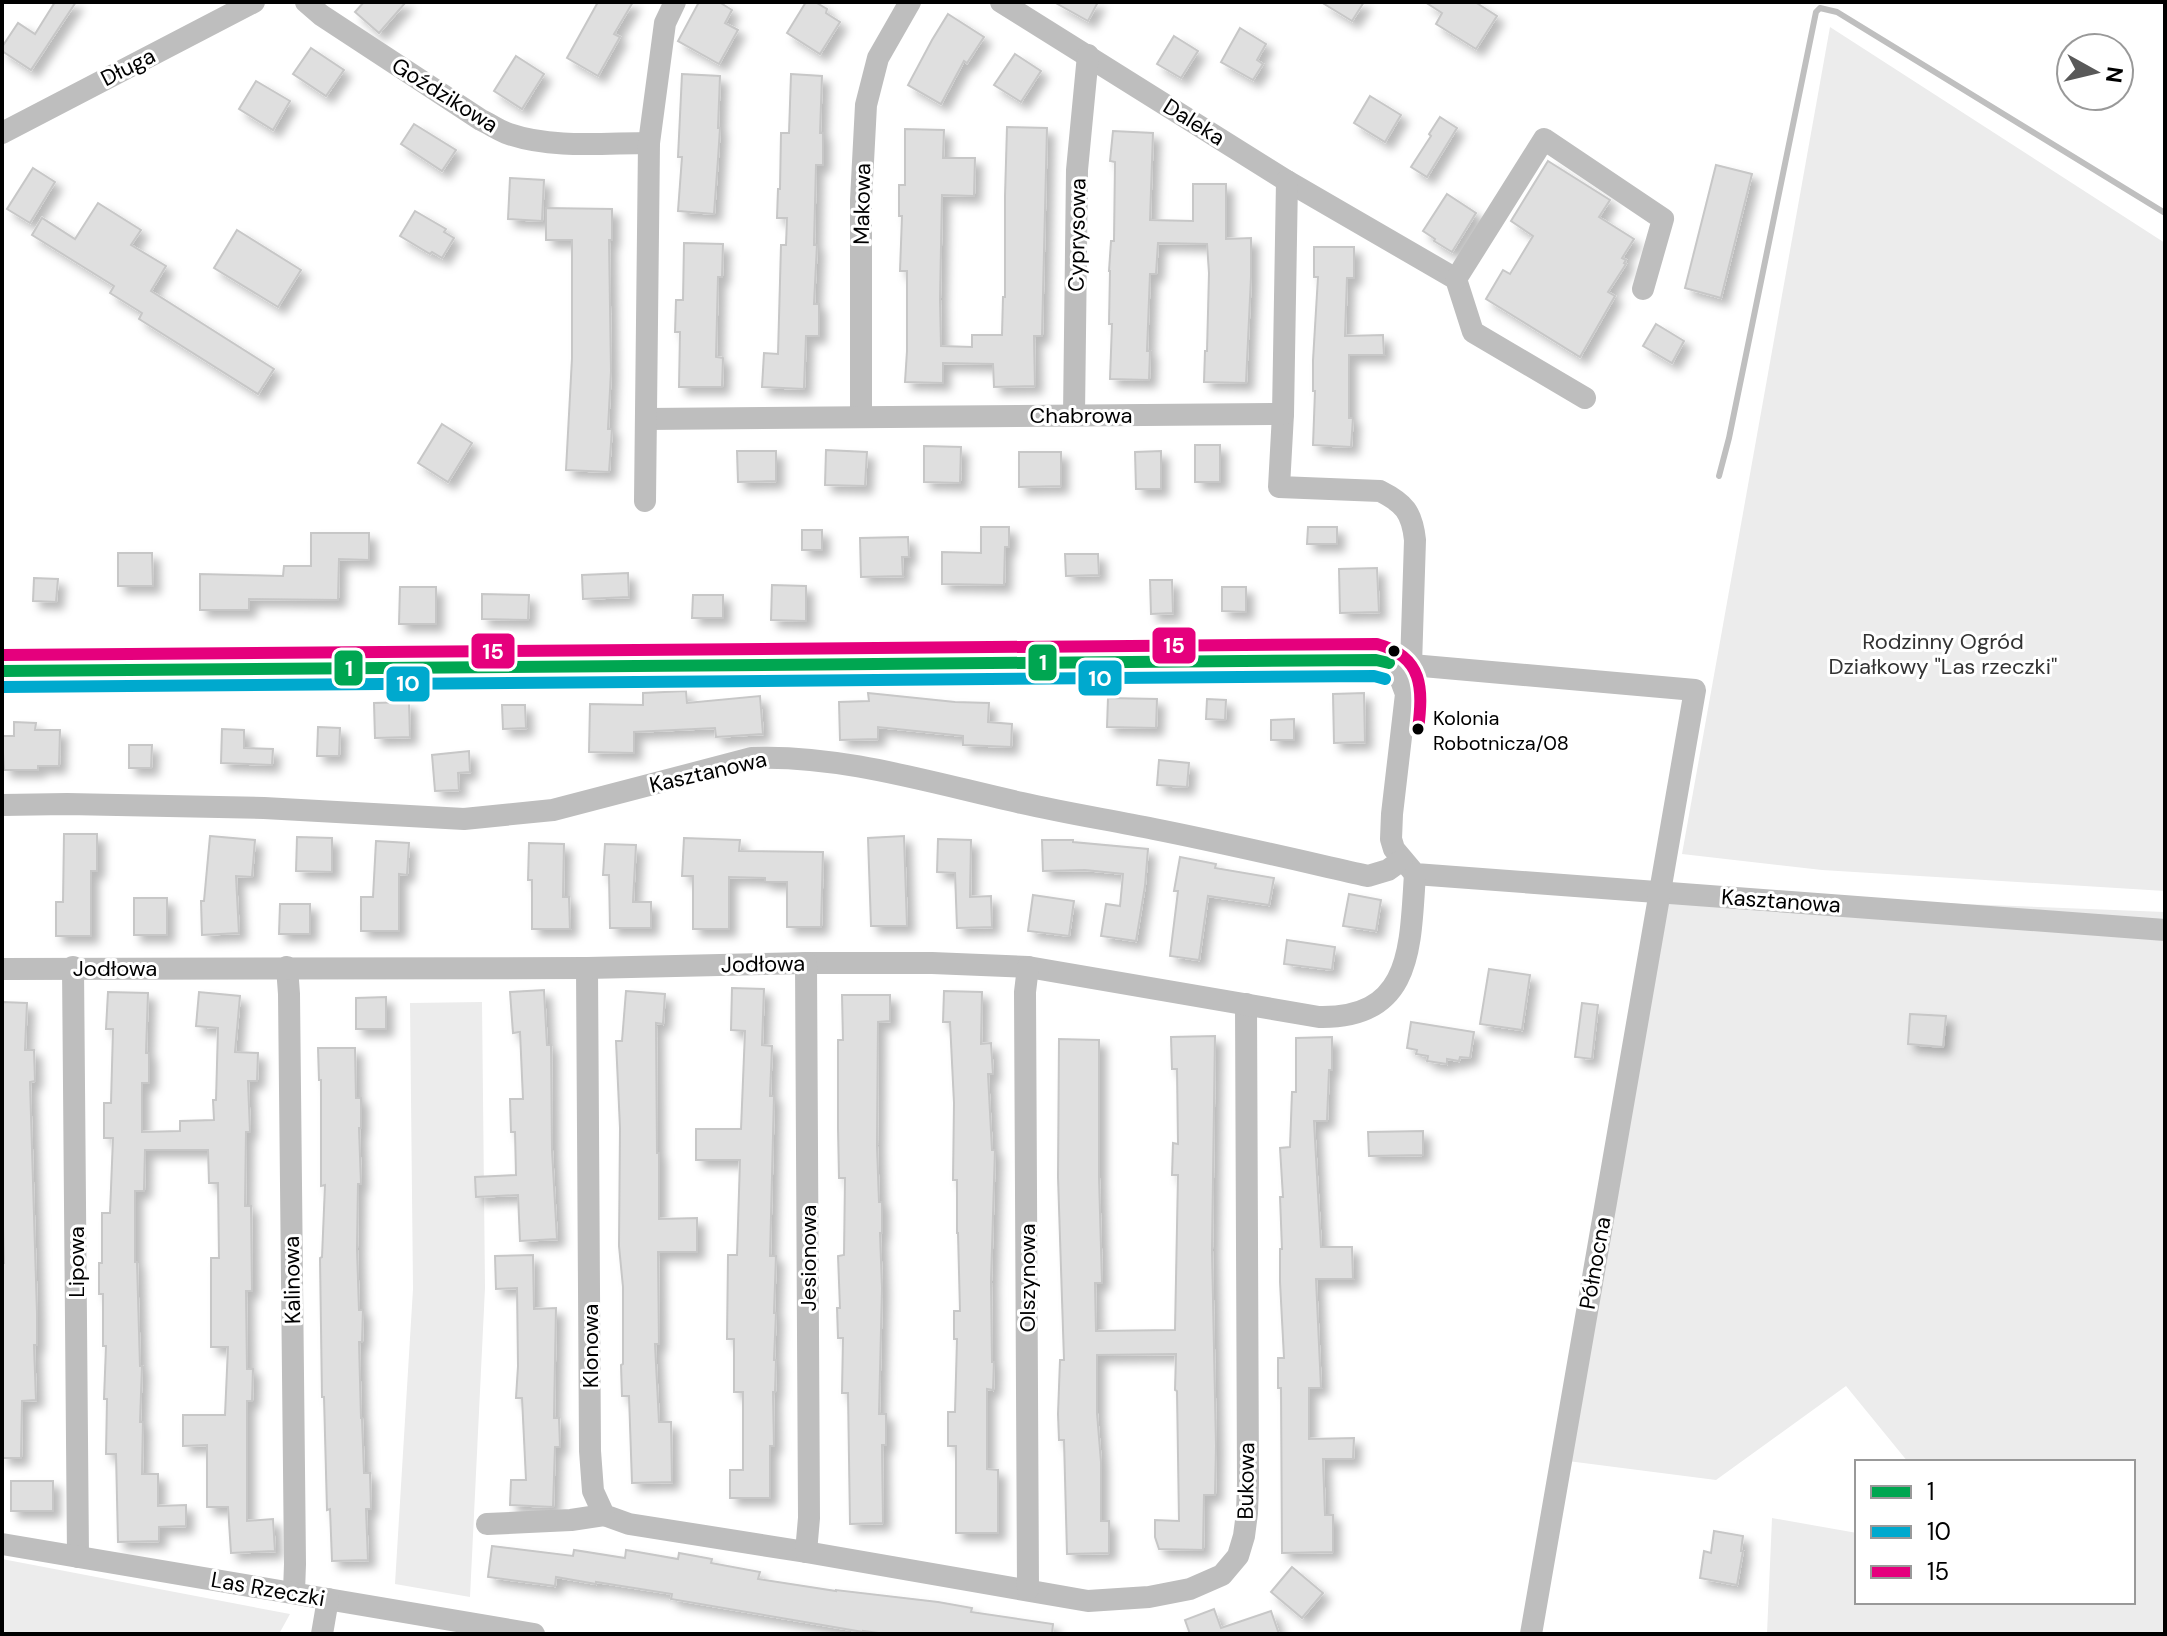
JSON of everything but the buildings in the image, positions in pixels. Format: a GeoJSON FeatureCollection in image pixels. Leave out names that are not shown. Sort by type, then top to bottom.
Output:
{"type":"FeatureCollection","features":[{"type":"Feature","properties":{"kind":"street"},"geometry":{"type":"LineString","coordinates":[[205,2],[220,19]]}},
{"type":"Feature","properties":{"kind":"street","name":"Długa"},"geometry":{"type":"LineString","coordinates":[[2,133],[254,2]]}},
{"type":"Feature","properties":{"kind":"street","name":"Goździkowa"},"geometry":{"type":"LineString","coordinates":[[306,2],[481,120],[509,134],[562,143],[649,143]]}},
{"type":"Feature","properties":{"kind":"street"},"geometry":{"type":"LineString","coordinates":[[645,501],[649,143],[665,23],[675,2]]}},
{"type":"Feature","properties":{"kind":"street","name":"Makowa"},"geometry":{"type":"LineString","coordinates":[[861,417],[861,200],[866,105],[878,58],[910,2]]}},
{"type":"Feature","properties":{"kind":"street","name":"Daleka"},"geometry":{"type":"LineString","coordinates":[[1001,2],[1287,181],[1456,279]]}},
{"type":"Feature","properties":{"kind":"street","name":"Cyprysowa"},"geometry":{"type":"LineString","coordinates":[[1074,415],[1077,170],[1088,55]]}},
{"type":"Feature","properties":{"kind":"street"},"geometry":{"type":"LineString","coordinates":[[1585,398],[1473,332],[1456,279],[1544,139],[1663,219],[1643,289]]}},
{"type":"Feature","properties":{"kind":"street"},"geometry":{"type":"LineString","coordinates":[[1287,181],[1279,487],[1380,491],[1406,509],[1413,523],[1415,540],[1397,670],[1406,694],[1391,839],[1394,849],[1409,867]]}},
{"type":"Feature","properties":{"kind":"street","name":"Chabrowa"},"geometry":{"type":"LineString","coordinates":[[646,419],[1283,414]]}},
{"type":"Feature","properties":{"kind":"street"},"geometry":{"type":"LineString","coordinates":[[2,671],[1376,660],[1400,664]]}},
{"type":"Feature","properties":{"kind":"street","name":"Północna"},"geometry":{"type":"LineString","coordinates":[[1400,664],[1695,690],[1531,1634]]}},
{"type":"Feature","properties":{"kind":"street","name":"Kasztanowa"},"geometry":{"type":"LineString","coordinates":[[2,805],[264,808],[464,819],[553,810],[752,758],[782,756],[886,773],[1368,876],[1409,867],[1659,892],[2165,930]]}},
{"type":"Feature","properties":{"kind":"street","name":"Jodłowa"},"geometry":{"type":"LineString","coordinates":[[2,969],[587,968],[932,963],[1028,967],[1319,1017],[1340,1017],[1367,1010],[1396,985],[1404,967],[1413,908],[1409,867]]}},
{"type":"Feature","properties":{"kind":"street","name":"Jesionowa"},"geometry":{"type":"LineString","coordinates":[[806,963],[809,1518],[806,1552]]}},
{"type":"Feature","properties":{"kind":"street","name":"Lipowa"},"geometry":{"type":"LineString","coordinates":[[73,967],[78,1557]]}},
{"type":"Feature","properties":{"kind":"street","name":"Kalinowa"},"geometry":{"type":"LineString","coordinates":[[287,967],[294,1592]]}},
{"type":"Feature","properties":{"kind":"street","name":"Olszynowa"},"geometry":{"type":"LineString","coordinates":[[1028,967],[1025,992],[1028,1589]]}},
{"type":"Feature","properties":{"kind":"street","name":"Klonowa"},"geometry":{"type":"LineString","coordinates":[[587,968],[590,1451],[593,1491],[604,1515]]}},
{"type":"Feature","properties":{"kind":"street","name":"Bukowa"},"geometry":{"type":"LineString","coordinates":[[806,1552],[1088,1601],[1149,1597],[1190,1589],[1222,1575],[1238,1556],[1247,1513],[1246,1004]]}},
{"type":"Feature","properties":{"kind":"street"},"geometry":{"type":"LineString","coordinates":[[487,1524],[571,1520],[604,1515],[629,1524],[806,1552]]}},
{"type":"Feature","properties":{"kind":"street","name":"Las Rzeczki"},"geometry":{"type":"LineString","coordinates":[[2,1544],[534,1634]]}},
{"type":"Feature","properties":{"kind":"street"},"geometry":{"type":"LineString","coordinates":[[322,1634],[328,1599]]}},
{"type":"Feature","properties":{"kind":"green space","name":"Rodzinny Ogród Działkowy \"Las rzeczki\""},"geometry":{"type":"Polygon","coordinates":[[[1830,27],[2165,243],[2165,891],[1822,870],[1682,854],[1830,27]]]}},
{"type":"Feature","properties":{"kind":"green space"},"geometry":{"type":"Polygon","coordinates":[[[1659,892],[2165,912],[2165,1634],[1767,1634],[1772,1518],[1855,1533],[1855,1604],[2135,1604],[2135,1460],[1906,1460],[1846,1386],[1716,1480],[1560,1460],[1659,892]]]}},
{"type":"Feature","properties":{"kind":"green space"},"geometry":{"type":"Polygon","coordinates":[[[482,1002],[485,1288],[470,1597],[395,1584],[413,1289],[410,1003],[482,1002]]]}},
{"type":"Feature","properties":{"kind":"green space"},"geometry":{"type":"Polygon","coordinates":[[[2,1559],[290,1614],[279,1634],[2,1634],[2,1559]]]}},
{"type":"Feature","properties":{"kind":"waterway"},"geometry":{"type":"LineString","coordinates":[[1719,476],[1816,12],[1820,8],[1837,12],[2165,213]]}},
{"type":"Feature","properties":{"kind":"transit line","name":"15"},"geometry":{"type":"LineString","coordinates":[[2,655],[1377,644],[1404,657],[1417,676],[1420,688],[1418,730]]}},
{"type":"Feature","properties":{"kind":"transit line","name":"1"},"geometry":{"type":"LineString","coordinates":[[2,671],[1376,660],[1389,663]]}},
{"type":"Feature","properties":{"kind":"transit line","name":"10"},"geometry":{"type":"LineString","coordinates":[[2,687],[1374,676],[1385,679]]}},
{"type":"Feature","properties":{"kind":"place","name":"Kolonia Robotnicza/08"},"geometry":{"type":"Point","coordinates":[1418,729]}}]}
